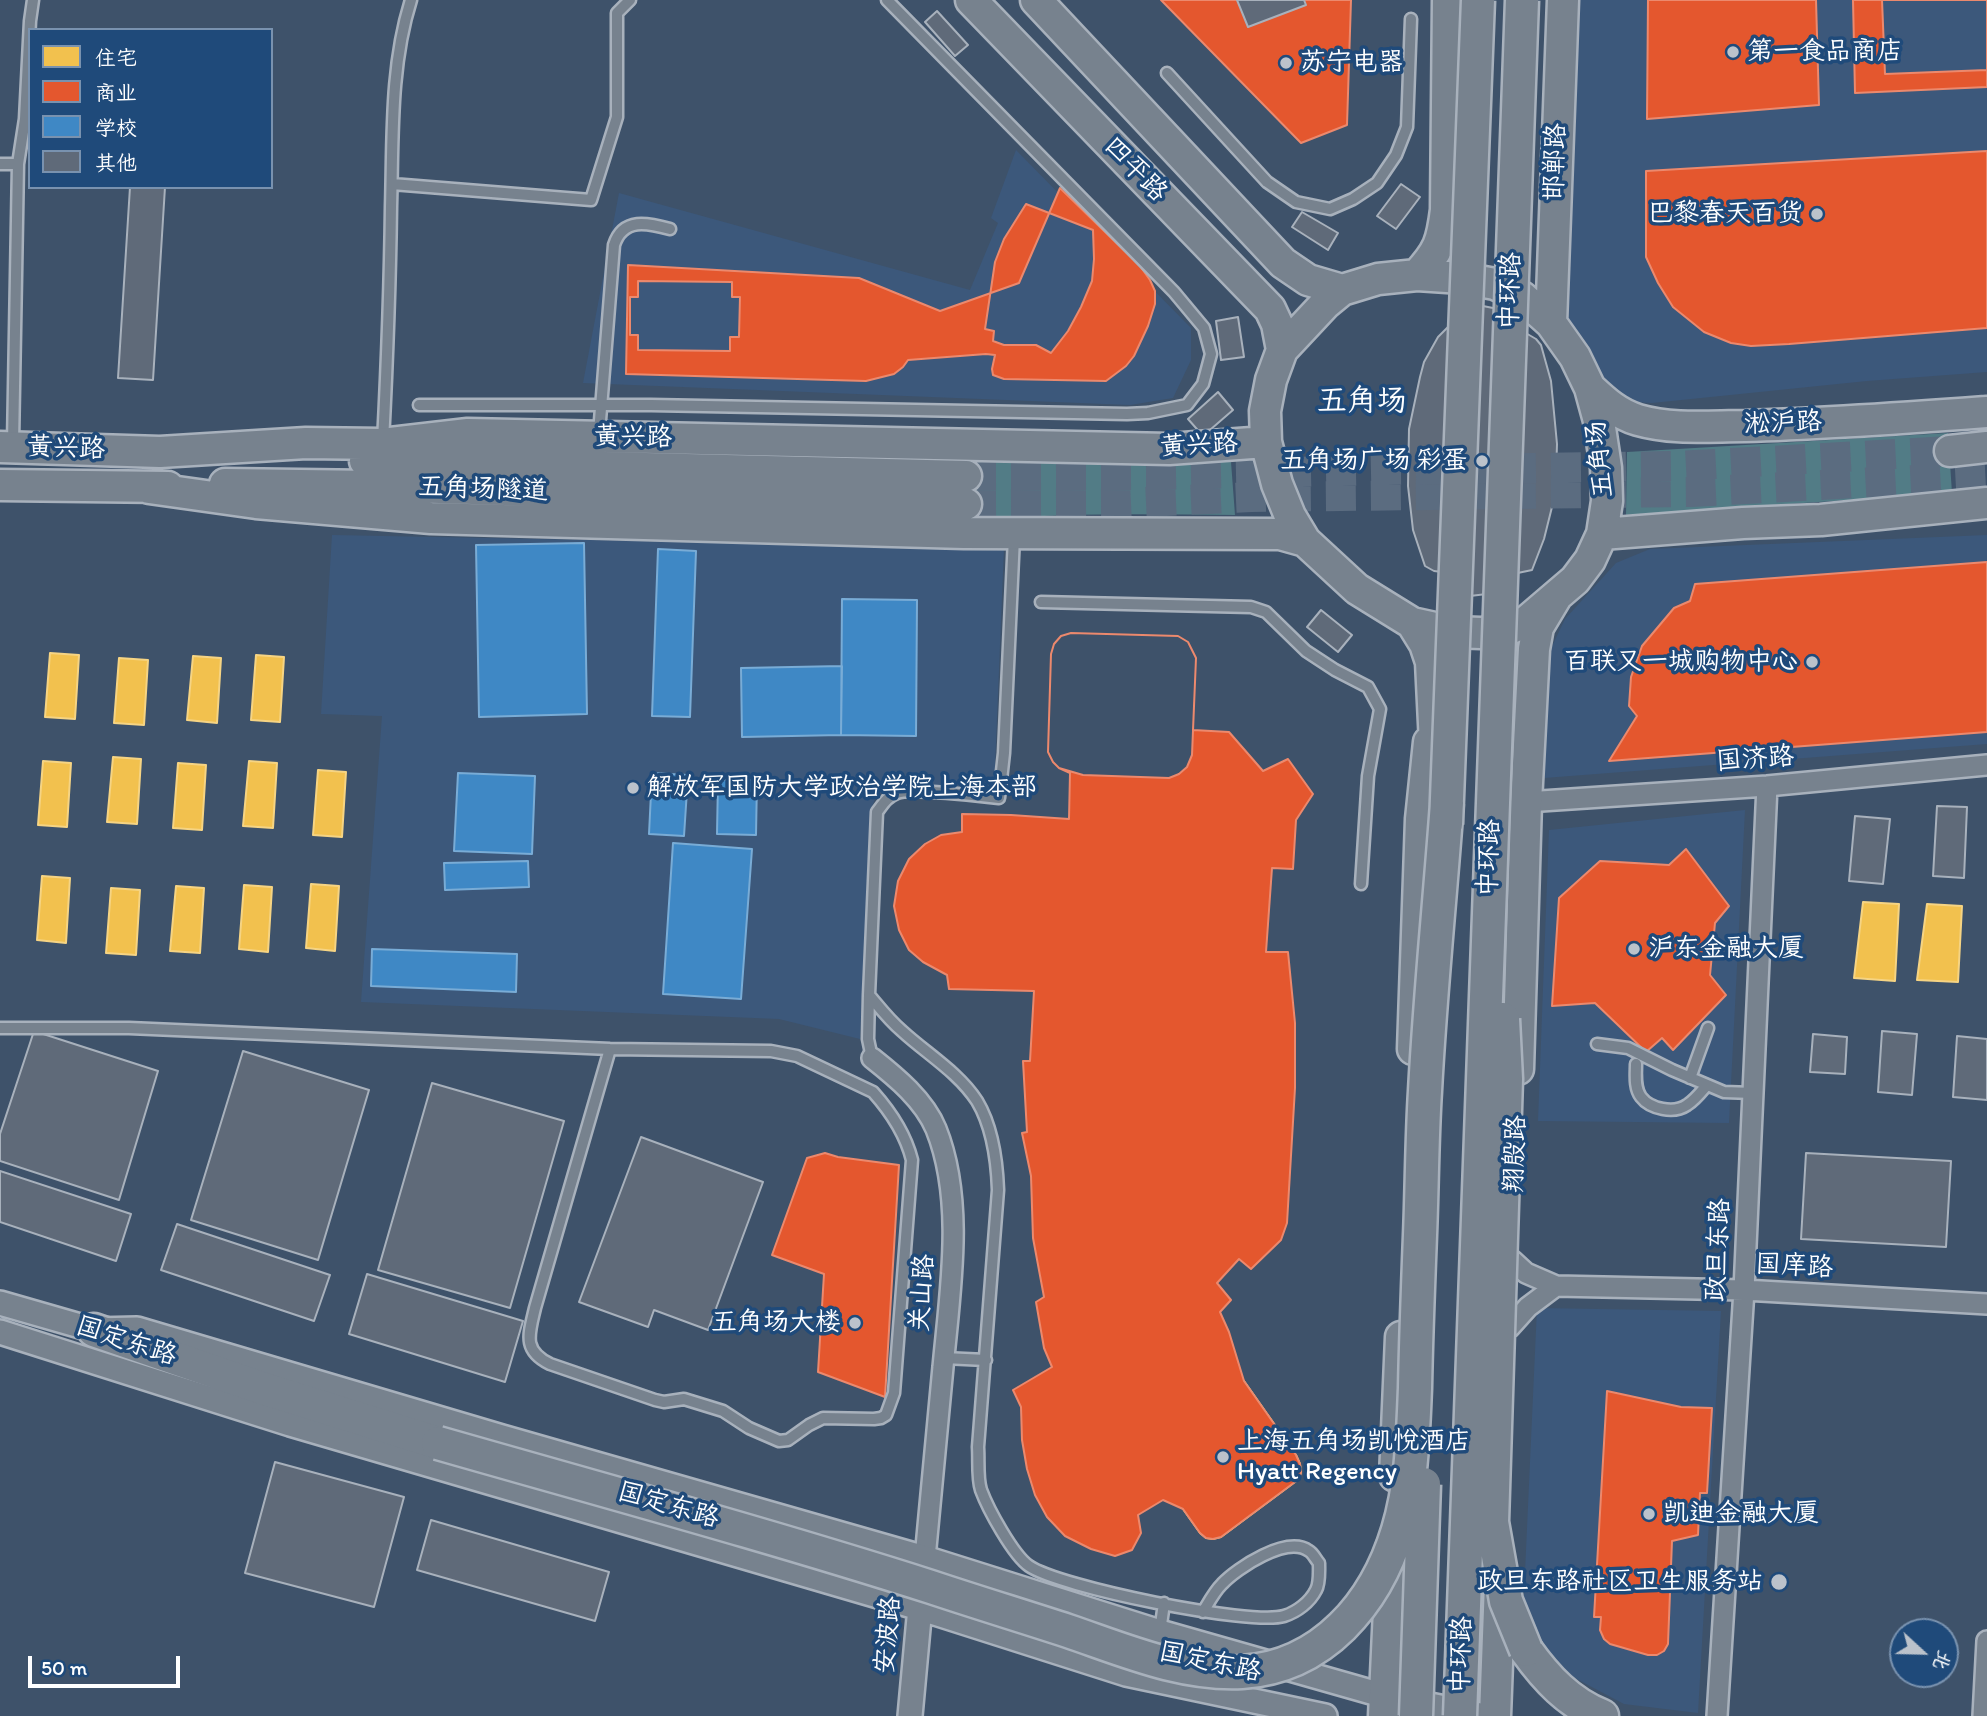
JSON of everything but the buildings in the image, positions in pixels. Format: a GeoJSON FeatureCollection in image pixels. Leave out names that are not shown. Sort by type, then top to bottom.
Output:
{"type":"FeatureCollection","features":[{"type":"Feature","properties":{"kind":"highway","name":"中环路"},"geometry":{"type":"LineString","coordinates":[[1398,1709],[1447,803],[1478,0]]}},
{"type":"Feature","properties":{"kind":"highway","name":"中环路"},"geometry":{"type":"LineString","coordinates":[[1460,1716],[1522,0]]}},
{"type":"Feature","properties":{"kind":"highway"},"geometry":{"type":"LineString","coordinates":[[94,1331],[265,1389],[438,1443],[888,1574],[1139,1656],[1209,1671],[1243,1672],[1296,1660],[1338,1632],[1371,1591],[1385,1564],[1399,1526],[1408,1484],[1414,1405],[1425,1091],[1447,803]]}},
{"type":"Feature","properties":{"kind":"highway"},"geometry":{"type":"LineString","coordinates":[[1492,804],[1506,1079],[1492,1522],[1506,1601],[1526,1650],[1540,1671],[1555,1686],[1575,1702],[1602,1716]]}},
{"type":"Feature","properties":{"kind":"main road","name":"四平路"},"geometry":{"type":"LineString","coordinates":[[971,0],[1270,309],[1277,324],[1282,350]]}},
{"type":"Feature","properties":{"kind":"main road","name":"四平路"},"geometry":{"type":"LineString","coordinates":[[1036,0],[1283,263],[1307,279],[1342,290]]}},
{"type":"Feature","properties":{"kind":"main road"},"geometry":{"type":"LineString","coordinates":[[1417,275],[1435,255],[1446,210],[1448,0]]}},
{"type":"Feature","properties":{"kind":"main road","name":"邯郸路"},"geometry":{"type":"LineString","coordinates":[[1551,323],[1563,0]]}},
{"type":"Feature","properties":{"kind":"main road","name":"五角场"},"geometry":{"type":"LineString","coordinates":[[1417,275],[1462,278],[1495,284],[1522,297],[1551,323],[1574,357],[1590,387],[1599,421],[1606,468],[1607,501],[1602,534],[1590,560],[1575,580],[1527,621],[1509,629],[1481,633],[1453,632],[1412,623],[1357,589],[1305,541],[1290,516],[1277,484],[1266,442],[1265,411],[1271,380],[1282,350],[1325,304],[1342,290],[1378,279],[1417,275]]}},
{"type":"Feature","properties":{"kind":"main road","name":"淞沪路"},"geometry":{"type":"LineString","coordinates":[[1590,387],[1612,408],[1625,415],[1640,421],[1675,427],[1811,424],[1987,412]]}},
{"type":"Feature","properties":{"kind":"main road","name":"黄兴路"},"geometry":{"type":"LineString","coordinates":[[7,447],[160,452],[306,443],[382,444],[468,434],[1169,449],[1266,442]]}},
{"type":"Feature","properties":{"kind":"main road"},"geometry":{"type":"LineString","coordinates":[[1950,451],[1987,447]]}},
{"type":"Feature","properties":{"kind":"main road","name":"五角场隧道"},"geometry":{"type":"LineString","coordinates":[[0,485],[149,488],[243,482],[966,490],[160,452]]}},
{"type":"Feature","properties":{"kind":"main road"},"geometry":{"type":"LineString","coordinates":[[149,488],[256,503],[430,518],[1014,533],[1280,534],[1305,541]]}},
{"type":"Feature","properties":{"kind":"main road"},"geometry":{"type":"LineString","coordinates":[[1602,534],[1821,520],[1987,503]]}},
{"type":"Feature","properties":{"kind":"main road","name":"翔殷路"},"geometry":{"type":"LineString","coordinates":[[1495,1716],[1513,1261],[1526,802],[1534,649],[1538,626],[1556,597]]}},
{"type":"Feature","properties":{"kind":"main road"},"geometry":{"type":"LineString","coordinates":[[1398,1709],[1421,1386],[1435,1012],[1437,818],[1431,662],[1425,643],[1412,623]]}},
{"type":"Feature","properties":{"kind":"street","name":"国济路"},"geometry":{"type":"LineString","coordinates":[[1526,802],[1768,786],[1987,765]]}},
{"type":"Feature","properties":{"kind":"street","name":"政旦东路"},"geometry":{"type":"LineString","coordinates":[[1717,1716],[1744,1290],[1768,786]]}},
{"type":"Feature","properties":{"kind":"street","name":"关山路"},"geometry":{"type":"LineString","coordinates":[[872,1058],[916,1097],[935,1127],[950,1174],[953,1231],[925,1558]]}},
{"type":"Feature","properties":{"kind":"street","name":"国庠路"},"geometry":{"type":"LineString","coordinates":[[1513,1261],[1526,1273],[1556,1286],[1744,1290],[1987,1304]]}},
{"type":"Feature","properties":{"kind":"street"},"geometry":{"type":"LineString","coordinates":[[1510,1327],[1528,1307],[1556,1286]]}},
{"type":"Feature","properties":{"kind":"street","name":"国定东路"},"geometry":{"type":"LineString","coordinates":[[0,1303],[94,1331],[137,1329],[925,1558],[1398,1709],[1485,1716]]}},
{"type":"Feature","properties":{"kind":"street","name":"国定东路"},"geometry":{"type":"LineString","coordinates":[[0,1332],[290,1424],[919,1608],[1126,1674],[1325,1716]]}},
{"type":"Feature","properties":{"kind":"street","name":"安波路"},"geometry":{"type":"LineString","coordinates":[[910,1716],[925,1558]]}},
{"type":"Feature","properties":{"kind":"street"},"geometry":{"type":"LineString","coordinates":[[1983,1716],[1987,1641]]}},
{"type":"Feature","properties":{"kind":"lane"},"geometry":{"type":"LineString","coordinates":[[30,28],[33,0]]}},
{"type":"Feature","properties":{"kind":"lane"},"geometry":{"type":"LineString","coordinates":[[382,444],[389,335],[396,69],[403,25],[411,0]]}},
{"type":"Feature","properties":{"kind":"lane"},"geometry":{"type":"LineString","coordinates":[[392,184],[591,200],[617,117],[617,13],[630,0]]}},
{"type":"Feature","properties":{"kind":"lane"},"geometry":{"type":"LineString","coordinates":[[419,405],[601,405],[1137,414],[1187,405],[1203,384],[1211,355],[1204,328],[1174,292],[887,0]]}},
{"type":"Feature","properties":{"kind":"lane"},"geometry":{"type":"LineString","coordinates":[[1167,73],[1267,182],[1296,202],[1330,209],[1353,199],[1377,183],[1396,155],[1407,127],[1411,19]]}},
{"type":"Feature","properties":{"kind":"lane"},"geometry":{"type":"LineString","coordinates":[[7,447],[19,164],[28,60]]}},
{"type":"Feature","properties":{"kind":"lane"},"geometry":{"type":"LineString","coordinates":[[0,164],[19,164]]}},
{"type":"Feature","properties":{"kind":"lane"},"geometry":{"type":"LineString","coordinates":[[598,437],[614,245],[617,236],[633,225],[650,223],[670,229]]}},
{"type":"Feature","properties":{"kind":"lane"},"geometry":{"type":"LineString","coordinates":[[872,1058],[868,1039],[877,813],[886,799],[899,791],[999,798],[1004,753],[1014,533]]}},
{"type":"Feature","properties":{"kind":"lane"},"geometry":{"type":"LineString","coordinates":[[1041,602],[1251,607],[1266,612],[1307,651],[1335,670],[1368,687],[1380,709],[1368,776],[1361,884]]}},
{"type":"Feature","properties":{"kind":"lane"},"geometry":{"type":"LineString","coordinates":[[869,995],[904,1033],[944,1065],[977,1102],[997,1158],[998,1190],[978,1447],[980,1488],[1004,1538],[1028,1566],[1072,1583],[1203,1612],[1257,1618],[1283,1616],[1302,1607],[1317,1588],[1319,1563],[1308,1550],[1291,1546],[1253,1560],[1221,1584],[1203,1612]]}},
{"type":"Feature","properties":{"kind":"lane"},"geometry":{"type":"LineString","coordinates":[[0,1028],[129,1028],[610,1049],[771,1051],[797,1056],[873,1093],[882,1102],[908,1146],[912,1160],[894,1393],[886,1415],[874,1419],[823,1418],[788,1440],[779,1441],[749,1428],[723,1411],[684,1399],[664,1402],[654,1400],[550,1364],[534,1353],[530,1338],[535,1308],[610,1049]]}},
{"type":"Feature","properties":{"kind":"lane"},"geometry":{"type":"LineString","coordinates":[[1690,1078],[1708,1028]]}},
{"type":"Feature","properties":{"kind":"lane"},"geometry":{"type":"LineString","coordinates":[[1597,1044],[1628,1048],[1724,1092],[1753,1093]]}},
{"type":"Feature","properties":{"kind":"lane"},"geometry":{"type":"LineString","coordinates":[[1636,1064],[1637,1088],[1642,1098],[1666,1110],[1677,1110],[1686,1106],[1707,1085]]}},
{"type":"Feature","properties":{"kind":"lane"},"geometry":{"type":"LineString","coordinates":[[944,1358],[986,1360]]}},
{"type":"Feature","properties":{"kind":"lane"},"geometry":{"type":"LineString","coordinates":[[1160,1632],[1164,1603]]}},
{"type":"Feature","properties":{"kind":"shaded area"},"geometry":{"type":"Polygon","coordinates":[[[1576,0],[1987,0],[1987,372],[1652,403],[1633,402],[1616,396],[1596,381],[1558,316],[1576,0]]]}},
{"type":"Feature","properties":{"kind":"shaded area"},"geometry":{"type":"Polygon","coordinates":[[[1016,150],[1191,328],[1191,360],[1173,398],[1130,405],[583,383],[619,193],[970,290],[998,223],[991,218],[1016,150]]]}},
{"type":"Feature","properties":{"kind":"shaded area","name":"解放军国防大学政治学院上海本部"},"geometry":{"type":"Polygon","coordinates":[[[332,535],[1004,548],[994,791],[895,785],[876,796],[870,813],[860,1039],[779,1019],[361,1002],[382,716],[321,714],[332,535]]]}},
{"type":"Feature","properties":{"kind":"shaded area","name":"百联又一城购物中心"},"geometry":{"type":"Polygon","coordinates":[[[1987,535],[1987,744],[1544,778],[1545,661],[1565,619],[1616,563],[1650,549],[1987,535]]]}},
{"type":"Feature","properties":{"kind":"shaded area"},"geometry":{"type":"Polygon","coordinates":[[[1745,810],[1729,1123],[1538,1121],[1549,830],[1745,810]]]}},
{"type":"Feature","properties":{"kind":"shaded area"},"geometry":{"type":"Polygon","coordinates":[[[1537,1308],[1721,1311],[1698,1713],[1624,1704],[1552,1666],[1523,1616],[1537,1308]]]}},
{"type":"Feature","properties":{"kind":"green space"},"geometry":{"type":"Polygon","coordinates":[[[1948,433],[1952,493],[1626,515],[1627,452],[1948,433]]]}},
{"type":"Feature","properties":{"kind":"green space"},"geometry":{"type":"Polygon","coordinates":[[[976,457],[1231,462],[1235,515],[1071,515],[974,520],[976,457]]]}},
{"type":"Feature","properties":{"kind":"tunnel"},"geometry":{"type":"LineString","coordinates":[[966,476],[1678,466],[1950,451]]}},
{"type":"Feature","properties":{"kind":"tunnel"},"geometry":{"type":"LineString","coordinates":[[966,504],[1123,503],[1251,497],[1691,492],[1987,476]]}},
{"type":"Feature","properties":{"kind":"place","name":"第一食品商店"},"geometry":{"type":"Point","coordinates":[1733,52]}},
{"type":"Feature","properties":{"kind":"place","name":"苏宁电器"},"geometry":{"type":"Point","coordinates":[1286,63]}},
{"type":"Feature","properties":{"kind":"place","name":"巴黎春天百货"},"geometry":{"type":"Point","coordinates":[1817,214]}},
{"type":"Feature","properties":{"kind":"place","name":"五角场广场 彩蛋"},"geometry":{"type":"Point","coordinates":[1482,461]}},
{"type":"Feature","properties":{"kind":"place","name":"百联又一城购物中心"},"geometry":{"type":"Point","coordinates":[1812,662]}},
{"type":"Feature","properties":{"kind":"place","name":"解放军国防大学政治学院上海本部"},"geometry":{"type":"Point","coordinates":[633,788]}},
{"type":"Feature","properties":{"kind":"place","name":"沪东金融大厦"},"geometry":{"type":"Point","coordinates":[1634,949]}},
{"type":"Feature","properties":{"kind":"place","name":"五角场大楼"},"geometry":{"type":"Point","coordinates":[855,1323]}},
{"type":"Feature","properties":{"kind":"place","name":"上海五角场凯悦酒店 Hyatt Regency"},"geometry":{"type":"Point","coordinates":[1223,1457]}},
{"type":"Feature","properties":{"kind":"place","name":"凯迪金融大厦"},"geometry":{"type":"Point","coordinates":[1649,1514]}},
{"type":"Feature","properties":{"kind":"place","name":"政旦东路社区卫生服务站"},"geometry":{"type":"Point","coordinates":[1779,1582]}},
{"type":"Feature","properties":{"kind":"district","name":"五角场"},"geometry":{"type":"Point","coordinates":[1362,402]}}]}
